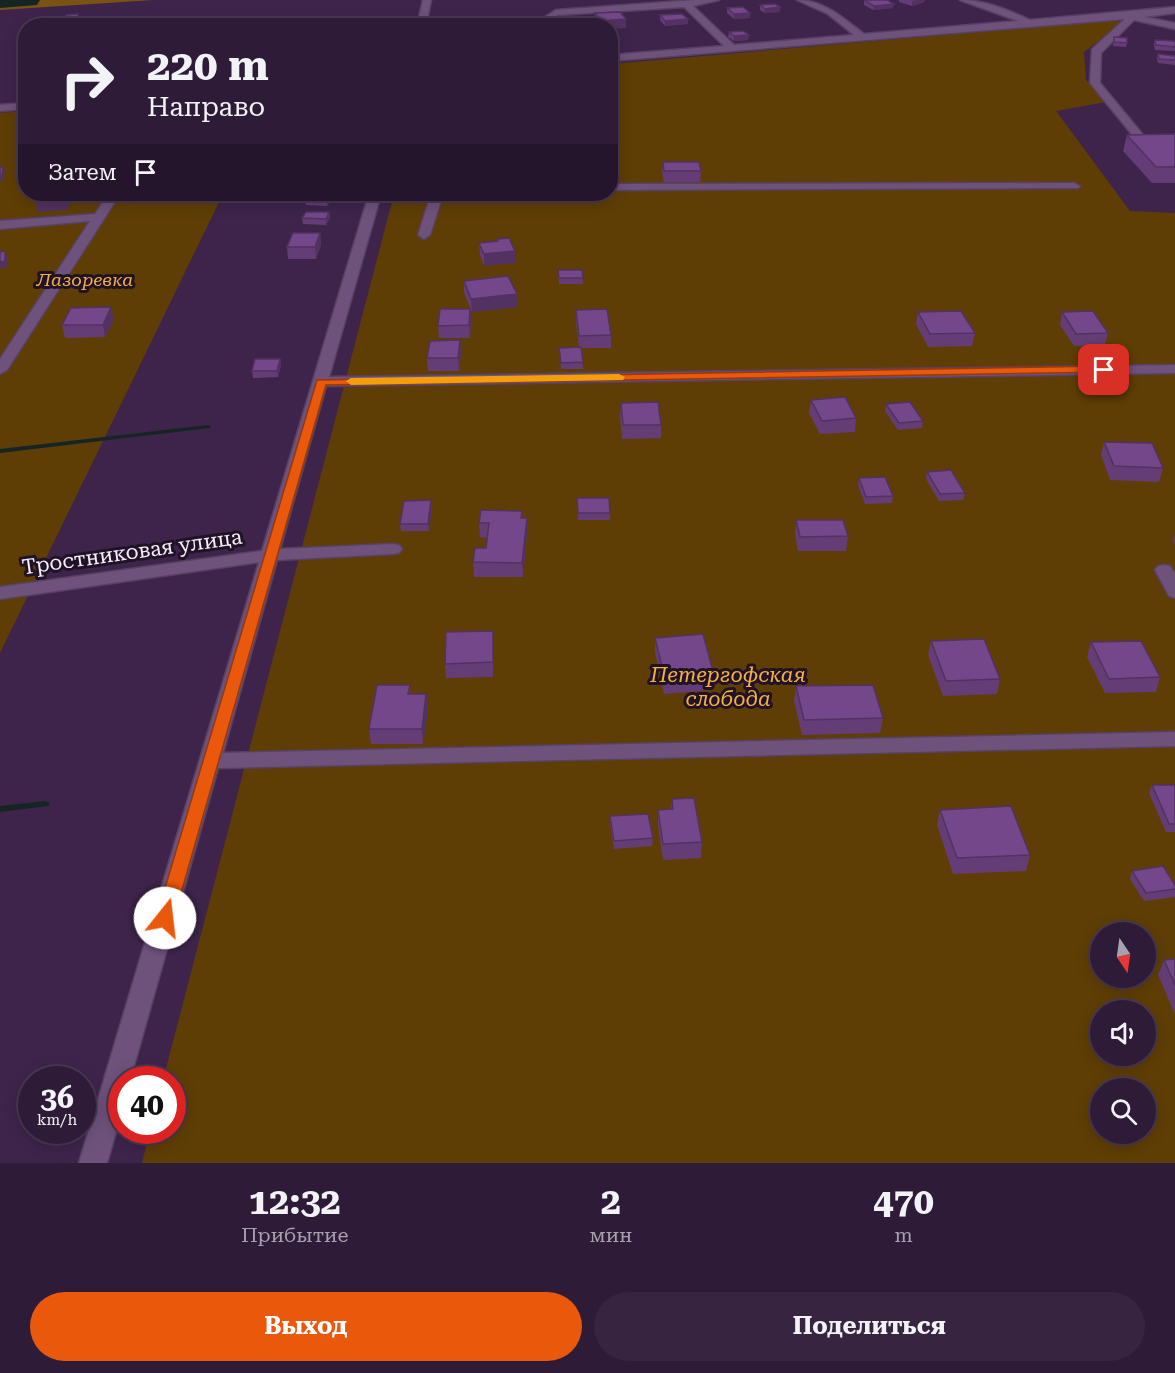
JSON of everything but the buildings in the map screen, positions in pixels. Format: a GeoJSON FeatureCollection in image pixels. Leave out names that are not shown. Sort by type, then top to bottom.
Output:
{"type":"FeatureCollection","features":[{"type":"Feature","properties":{"kind":"street"},"geometry":{"type":"LineString","coordinates":[[423,18],[427,0]]}},
{"type":"Feature","properties":{"kind":"street"},"geometry":{"type":"LineString","coordinates":[[548,18],[556,14],[715,0]]}},
{"type":"Feature","properties":{"kind":"street"},"geometry":{"type":"LineString","coordinates":[[801,0],[831,12],[863,38]]}},
{"type":"Feature","properties":{"kind":"street"},"geometry":{"type":"LineString","coordinates":[[964,0],[1006,12],[1029,23]]}},
{"type":"Feature","properties":{"kind":"street"},"geometry":{"type":"LineString","coordinates":[[686,4],[732,48]]}},
{"type":"Feature","properties":{"kind":"street"},"geometry":{"type":"LineString","coordinates":[[1143,141],[1095,83],[1097,67],[1095,54],[1097,49],[1132,17],[1142,13],[1175,10]]}},
{"type":"Feature","properties":{"kind":"street"},"geometry":{"type":"LineString","coordinates":[[618,57],[1113,16],[1132,17],[1175,26]]}},
{"type":"Feature","properties":{"kind":"street"},"geometry":{"type":"LineString","coordinates":[[0,108],[18,107]]}},
{"type":"Feature","properties":{"kind":"street"},"geometry":{"type":"LineString","coordinates":[[618,187],[1074,186]]}},
{"type":"Feature","properties":{"kind":"street"},"geometry":{"type":"LineString","coordinates":[[0,369],[109,201]]}},
{"type":"Feature","properties":{"kind":"street"},"geometry":{"type":"LineString","coordinates":[[93,1163],[373,201]]}},
{"type":"Feature","properties":{"kind":"street"},"geometry":{"type":"LineString","coordinates":[[424,235],[434,201]]}},
{"type":"Feature","properties":{"kind":"street"},"geometry":{"type":"LineString","coordinates":[[0,225],[99,217]]}},
{"type":"Feature","properties":{"kind":"street"},"geometry":{"type":"LineString","coordinates":[[321,382],[1175,369]]}},
{"type":"Feature","properties":{"kind":"street","name":"Тростниковая улица"},"geometry":{"type":"LineString","coordinates":[[0,593],[270,555],[393,549]]}},
{"type":"Feature","properties":{"kind":"street"},"geometry":{"type":"LineString","coordinates":[[1164,570],[1175,592]]}},
{"type":"Feature","properties":{"kind":"street"},"geometry":{"type":"LineString","coordinates":[[210,761],[1175,740]]}},
{"type":"Feature","properties":{"kind":"green space","name":"Петергофская слобода"},"geometry":{"type":"Polygon","coordinates":[[[1116,20],[1123,23],[1084,52],[1086,80],[1106,102],[1056,111],[1130,211],[1175,213],[1175,1163],[142,1163],[147,1144],[186,1144],[186,1066],[167,1066],[392,201],[618,201],[618,63],[1116,20]]]}},
{"type":"Feature","properties":{"kind":"green space","name":"Лазоревка"},"geometry":{"type":"Polygon","coordinates":[[[18,112],[18,201],[220,201],[0,653],[0,113],[18,112]]]}},
{"type":"Feature","properties":{"kind":"shaded area"},"geometry":{"type":"Polygon","coordinates":[[[0,0],[153,0],[0,10],[0,0]]]}},
{"type":"Feature","properties":{"kind":"waterway"},"geometry":{"type":"LineString","coordinates":[[0,1],[29,0]]}},
{"type":"Feature","properties":{"kind":"waterway"},"geometry":{"type":"LineString","coordinates":[[0,451],[208,427]]}},
{"type":"Feature","properties":{"kind":"waterway"},"geometry":{"type":"LineString","coordinates":[[0,809],[45,804]]}},
{"type":"Feature","properties":{"kind":"slow traffic"},"geometry":{"type":"LineString","coordinates":[[351,381],[619,377]]}},
{"type":"Feature","properties":{"kind":"route"},"geometry":{"type":"LineString","coordinates":[[165,918],[321,382],[1104,370]]}}]}
